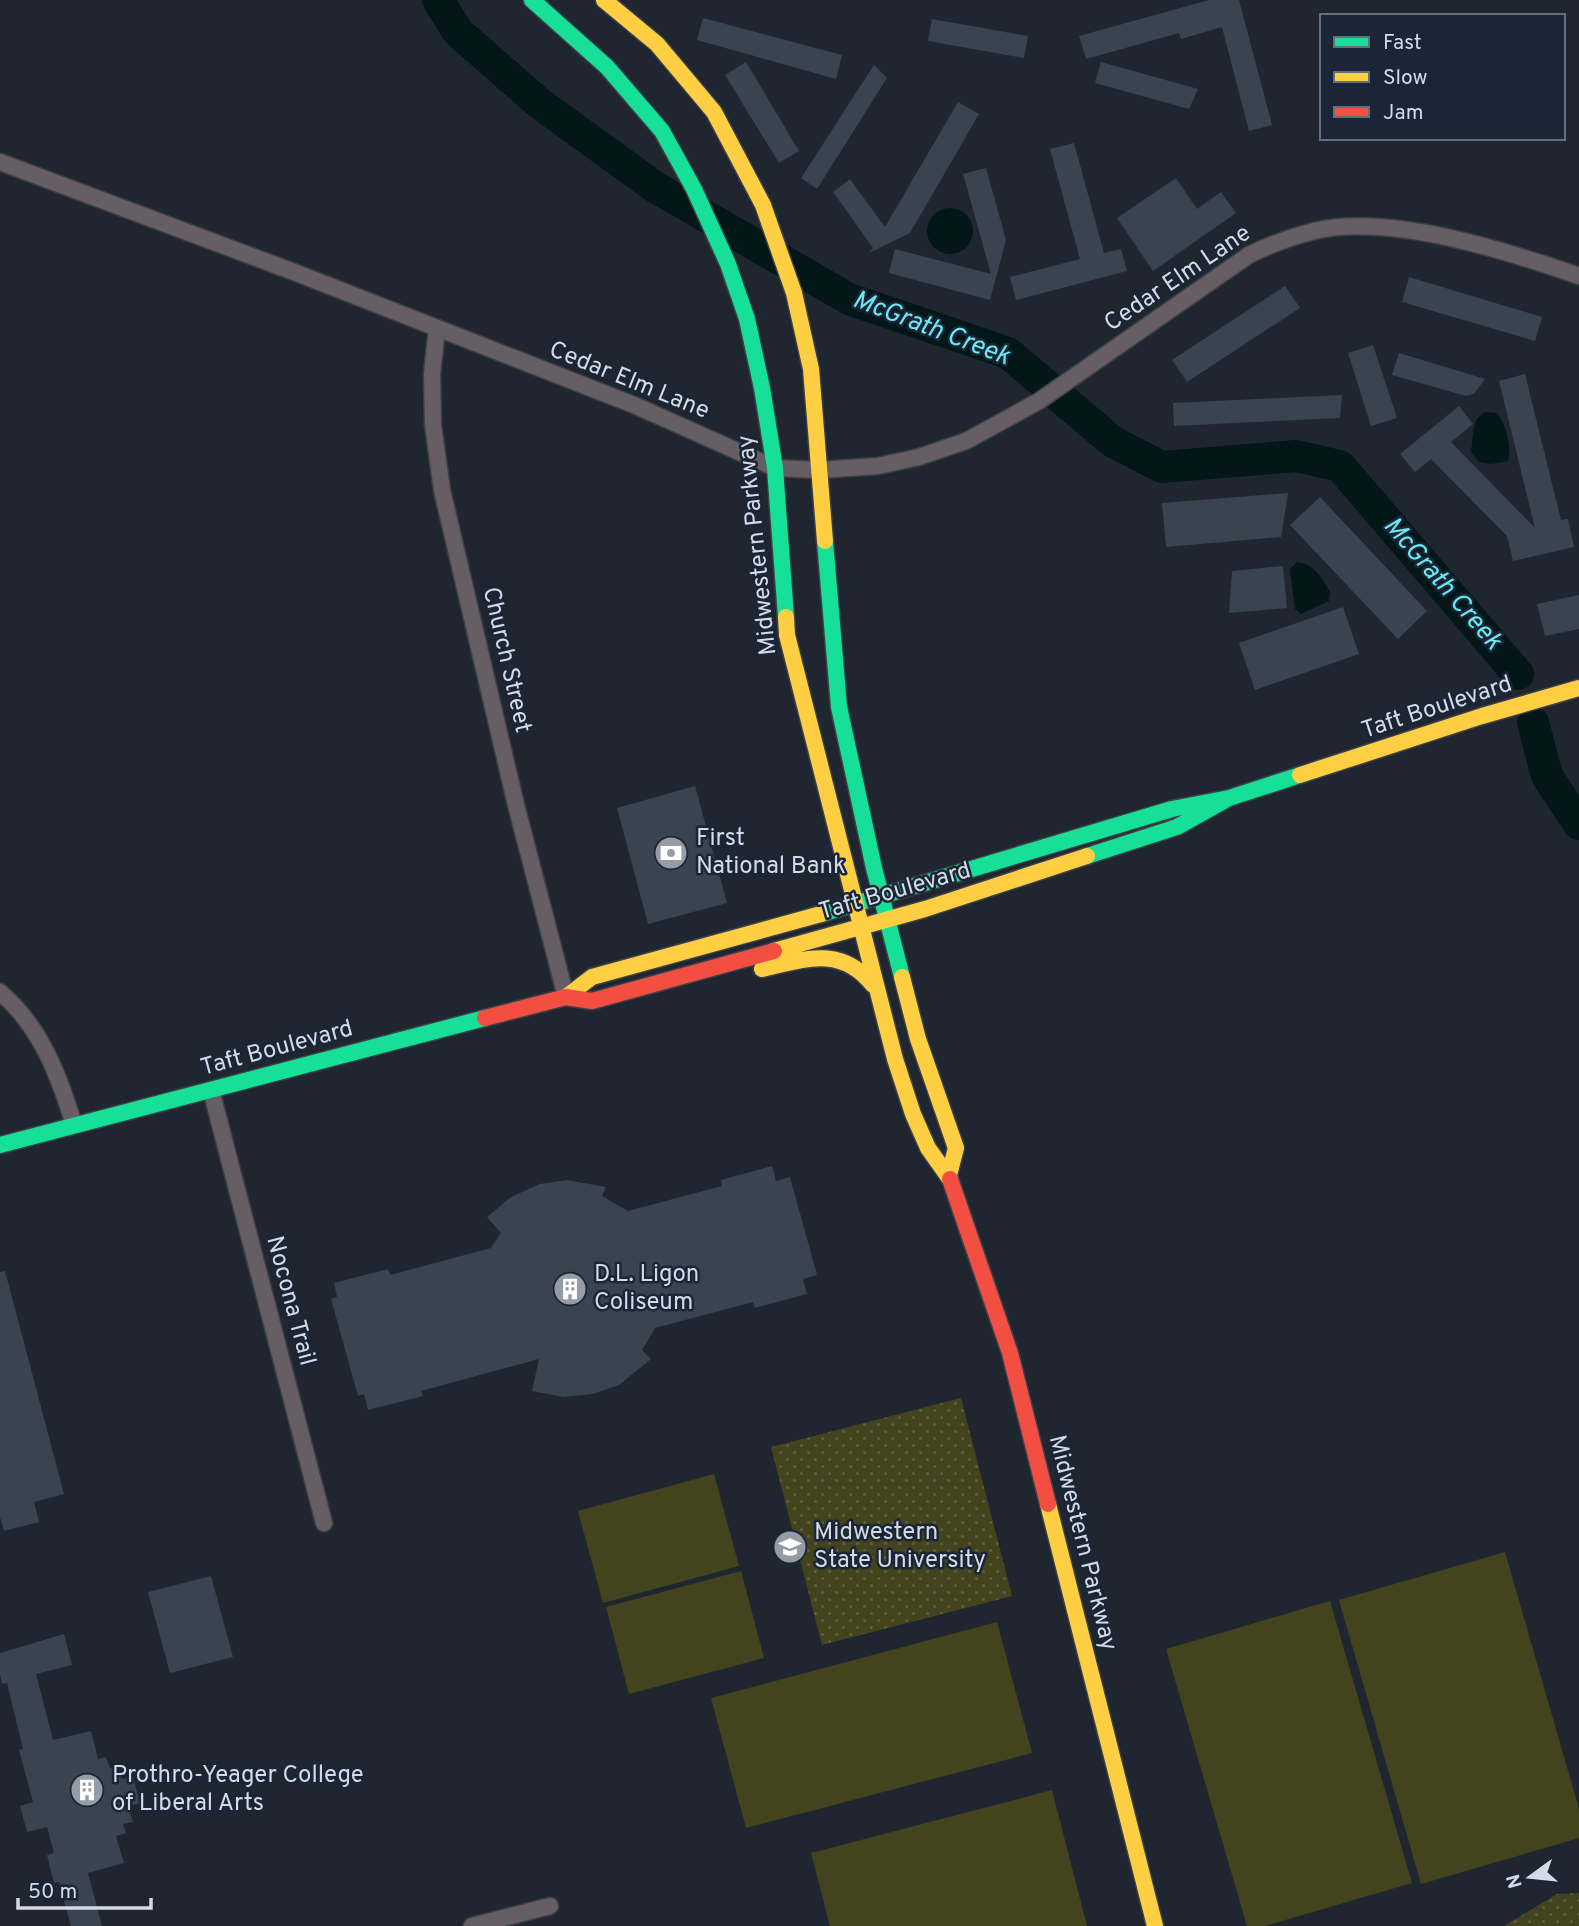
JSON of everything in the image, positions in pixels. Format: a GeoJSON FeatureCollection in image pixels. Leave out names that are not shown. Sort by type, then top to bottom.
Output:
{"type":"FeatureCollection","features":[{"type":"Feature","properties":{"kind":"main road","name":"Midwestern Parkway"},"geometry":{"type":"LineString","coordinates":[[532,0],[607,67],[662,131],[694,189],[728,264],[747,319],[775,468],[787,635],[807,705],[860,927],[895,1059],[913,1114],[928,1147],[949,1175],[1010,1353],[1155,1926]]}},
{"type":"Feature","properties":{"kind":"main road","name":"Midwestern Parkway"},"geometry":{"type":"LineString","coordinates":[[604,0],[657,44],[714,112],[763,205],[794,293],[811,369],[839,707],[881,896],[918,1039],[956,1148],[949,1175]]}},
{"type":"Feature","properties":{"kind":"main road","name":"Taft Boulevard"},"geometry":{"type":"LineString","coordinates":[[0,1145],[566,997],[592,977],[855,904],[1172,808],[1229,799],[1482,716],[1579,688]]}},
{"type":"Feature","properties":{"kind":"main road","name":"Taft Boulevard"},"geometry":{"type":"LineString","coordinates":[[566,997],[592,1001],[887,920],[1177,827],[1229,799]]}},
{"type":"Feature","properties":{"kind":"main road"},"geometry":{"type":"LineString","coordinates":[[621,993],[721,978],[823,957],[840,958],[855,965],[868,976],[877,991]]}},
{"type":"Feature","properties":{"kind":"street","name":"Cedar Elm Lane"},"geometry":{"type":"LineString","coordinates":[[0,162],[294,272],[634,405],[775,468],[819,470],[878,466],[919,457],[966,441],[1039,401],[1249,255],[1268,245],[1315,230],[1353,227],[1391,229],[1472,243],[1579,276]]}},
{"type":"Feature","properties":{"kind":"street","name":"Church Street"},"geometry":{"type":"LineString","coordinates":[[438,328],[432,374],[433,425],[442,490],[516,804],[566,997]]}},
{"type":"Feature","properties":{"kind":"street"},"geometry":{"type":"LineString","coordinates":[[0,992],[11,1001],[38,1037],[59,1077],[74,1125]]}},
{"type":"Feature","properties":{"kind":"street","name":"Nocona Trail"},"geometry":{"type":"LineString","coordinates":[[211,1090],[324,1523]]}},
{"type":"Feature","properties":{"kind":"street"},"geometry":{"type":"LineString","coordinates":[[472,1926],[550,1906]]}},
{"type":"Feature","properties":{"kind":"shaded area"},"geometry":{"type":"Polygon","coordinates":[[[950,208],[966,215],[973,231],[966,247],[950,254],[934,247],[927,231],[934,215],[950,208]]]}},
{"type":"Feature","properties":{"kind":"shaded area"},"geometry":{"type":"Polygon","coordinates":[[[1485,412],[1497,413],[1503,423],[1509,442],[1508,461],[1491,464],[1479,462],[1471,452],[1475,424],[1485,412]]]}},
{"type":"Feature","properties":{"kind":"shaded area"},"geometry":{"type":"Polygon","coordinates":[[[1297,562],[1313,569],[1330,592],[1329,601],[1301,614],[1295,609],[1290,569],[1297,562]]]}},
{"type":"Feature","properties":{"kind":"shaded area"},"geometry":{"type":"Polygon","coordinates":[[[961,1398],[1012,1596],[822,1645],[771,1447],[961,1398]]]}},
{"type":"Feature","properties":{"kind":"shaded area"},"geometry":{"type":"Polygon","coordinates":[[[714,1474],[739,1566],[603,1603],[578,1511],[714,1474]]]}},
{"type":"Feature","properties":{"kind":"shaded area"},"geometry":{"type":"Polygon","coordinates":[[[1505,1552],[1579,1809],[1579,1838],[1421,1884],[1339,1600],[1505,1552]]]}},
{"type":"Feature","properties":{"kind":"shaded area"},"geometry":{"type":"Polygon","coordinates":[[[741,1571],[764,1658],[629,1694],[606,1607],[741,1571]]]}},
{"type":"Feature","properties":{"kind":"shaded area"},"geometry":{"type":"Polygon","coordinates":[[[1330,1601],[1412,1883],[1265,1926],[1247,1926],[1166,1649],[1330,1601]]]}},
{"type":"Feature","properties":{"kind":"shaded area"},"geometry":{"type":"Polygon","coordinates":[[[997,1622],[1032,1753],[746,1828],[711,1698],[997,1622]]]}},
{"type":"Feature","properties":{"kind":"shaded area"},"geometry":{"type":"Polygon","coordinates":[[[1052,1790],[1087,1926],[830,1926],[811,1853],[1052,1790]]]}},
{"type":"Feature","properties":{"kind":"shaded area"},"geometry":{"type":"Polygon","coordinates":[[[1579,1893],[1579,1926],[1504,1926],[1557,1894],[1579,1893]]]}},
{"type":"Feature","properties":{"kind":"building"},"geometry":{"type":"Polygon","coordinates":[[[1209,0],[1239,0],[1272,125],[1249,131],[1222,27],[1181,39],[1179,33],[1086,59],[1079,36],[1209,0]]]}},
{"type":"Feature","properties":{"kind":"building"},"geometry":{"type":"Polygon","coordinates":[[[703,18],[842,55],[836,79],[697,40],[703,18]]]}},
{"type":"Feature","properties":{"kind":"building"},"geometry":{"type":"Polygon","coordinates":[[[932,19],[1028,36],[1024,58],[928,41],[932,19]]]}},
{"type":"Feature","properties":{"kind":"building"},"geometry":{"type":"Polygon","coordinates":[[[746,62],[799,151],[779,163],[725,75],[746,62]]]}},
{"type":"Feature","properties":{"kind":"building"},"geometry":{"type":"Polygon","coordinates":[[[1101,62],[1198,89],[1189,109],[1095,83],[1101,62]]]}},
{"type":"Feature","properties":{"kind":"building"},"geometry":{"type":"Polygon","coordinates":[[[874,65],[887,78],[817,189],[801,178],[874,65]]]}},
{"type":"Feature","properties":{"kind":"building"},"geometry":{"type":"Polygon","coordinates":[[[958,102],[979,114],[910,233],[869,253],[873,248],[833,192],[850,179],[885,227],[958,102]]]}},
{"type":"Feature","properties":{"kind":"building"},"geometry":{"type":"Polygon","coordinates":[[[1074,143],[1104,253],[1121,249],[1127,271],[1016,300],[1010,277],[1080,259],[1050,149],[1074,143]]]}},
{"type":"Feature","properties":{"kind":"building"},"geometry":{"type":"Polygon","coordinates":[[[986,168],[1006,240],[990,300],[889,273],[895,249],[991,274],[963,174],[986,168]]]}},
{"type":"Feature","properties":{"kind":"building"},"geometry":{"type":"Polygon","coordinates":[[[1176,178],[1197,209],[1221,192],[1236,213],[1153,271],[1117,218],[1176,178]]]}},
{"type":"Feature","properties":{"kind":"building"},"geometry":{"type":"Polygon","coordinates":[[[1409,277],[1542,317],[1535,341],[1402,302],[1409,277]]]}},
{"type":"Feature","properties":{"kind":"building"},"geometry":{"type":"Polygon","coordinates":[[[1285,286],[1300,308],[1187,382],[1172,360],[1285,286]]]}},
{"type":"Feature","properties":{"kind":"building"},"geometry":{"type":"Polygon","coordinates":[[[1373,345],[1397,418],[1371,426],[1348,353],[1373,345]]]}},
{"type":"Feature","properties":{"kind":"building"},"geometry":{"type":"Polygon","coordinates":[[[1399,353],[1485,379],[1474,394],[1466,396],[1392,375],[1399,353]]]}},
{"type":"Feature","properties":{"kind":"building"},"geometry":{"type":"Polygon","coordinates":[[[1525,374],[1561,520],[1568,519],[1574,547],[1513,561],[1507,536],[1431,459],[1415,472],[1400,454],[1459,406],[1473,424],[1451,442],[1535,528],[1499,381],[1525,374]]]}},
{"type":"Feature","properties":{"kind":"building"},"geometry":{"type":"Polygon","coordinates":[[[1342,395],[1340,418],[1174,426],[1173,403],[1342,395]]]}},
{"type":"Feature","properties":{"kind":"building"},"geometry":{"type":"Polygon","coordinates":[[[1288,493],[1281,537],[1166,547],[1162,503],[1288,493]]]}},
{"type":"Feature","properties":{"kind":"building"},"geometry":{"type":"Polygon","coordinates":[[[1320,497],[1427,611],[1398,639],[1290,525],[1320,497]]]}},
{"type":"Feature","properties":{"kind":"building"},"geometry":{"type":"Polygon","coordinates":[[[1283,566],[1287,608],[1229,613],[1232,571],[1283,566]]]}},
{"type":"Feature","properties":{"kind":"building"},"geometry":{"type":"Polygon","coordinates":[[[1579,595],[1579,629],[1545,636],[1537,604],[1579,595]]]}},
{"type":"Feature","properties":{"kind":"building"},"geometry":{"type":"Polygon","coordinates":[[[1343,607],[1359,654],[1255,690],[1239,643],[1343,607]]]}},
{"type":"Feature","properties":{"kind":"building","name":"First National Bank"},"geometry":{"type":"Polygon","coordinates":[[[695,786],[727,903],[648,924],[617,808],[695,786]]]}},
{"type":"Feature","properties":{"kind":"building","name":"D.L. Ligon Coliseum"},"geometry":{"type":"Polygon","coordinates":[[[772,1166],[776,1181],[790,1177],[817,1275],[803,1279],[807,1294],[755,1308],[753,1302],[655,1328],[642,1350],[651,1359],[619,1385],[593,1394],[563,1397],[532,1391],[539,1359],[421,1391],[423,1396],[368,1410],[364,1394],[358,1396],[331,1299],[337,1297],[334,1283],[388,1269],[390,1275],[491,1248],[501,1233],[487,1217],[511,1197],[540,1184],[567,1180],[606,1187],[602,1196],[628,1211],[722,1186],[721,1180],[772,1166]]]}},
{"type":"Feature","properties":{"kind":"building"},"geometry":{"type":"Polygon","coordinates":[[[5,1271],[64,1494],[34,1502],[39,1522],[4,1531],[0,1517],[0,1272],[5,1271]]]}},
{"type":"Feature","properties":{"kind":"building"},"geometry":{"type":"Polygon","coordinates":[[[211,1576],[233,1657],[170,1673],[148,1592],[211,1576]]]}},
{"type":"Feature","properties":{"kind":"building","name":"Prothro-Yeager College of Liberal Arts"},"geometry":{"type":"Polygon","coordinates":[[[64,1634],[72,1665],[36,1674],[53,1740],[91,1731],[98,1759],[106,1757],[110,1768],[118,1766],[122,1779],[133,1777],[140,1803],[128,1806],[133,1822],[123,1824],[126,1833],[116,1836],[124,1863],[88,1873],[102,1926],[71,1926],[59,1882],[54,1883],[47,1855],[54,1853],[47,1827],[27,1832],[20,1806],[33,1802],[19,1750],[23,1749],[7,1683],[2,1684],[0,1675],[0,1653],[64,1634]]]}},
{"type":"Feature","properties":{"kind":"waterway","name":"McGrath Creek"},"geometry":{"type":"LineString","coordinates":[[438,0],[458,32],[539,103],[655,187],[849,299],[1008,353],[1113,442],[1162,467],[1296,456],[1340,466],[1518,674]]}},
{"type":"Feature","properties":{"kind":"waterway","name":"McGrath Creek"},"geometry":{"type":"LineString","coordinates":[[1533,722],[1547,776],[1579,824]]}},
{"type":"Feature","properties":{"kind":"traffic: fast"},"geometry":{"type":"LineString","coordinates":[[532,0],[607,67],[662,131],[694,189],[728,264],[747,319],[762,388],[775,468],[786,617]]}},
{"type":"Feature","properties":{"kind":"traffic: fast"},"geometry":{"type":"LineString","coordinates":[[825,541],[839,707],[874,868],[902,977]]}},
{"type":"Feature","properties":{"kind":"traffic: fast"},"geometry":{"type":"LineString","coordinates":[[821,914],[1172,809],[1229,798],[1300,775]]}},
{"type":"Feature","properties":{"kind":"traffic: fast"},"geometry":{"type":"LineString","coordinates":[[1087,856],[1177,827],[1229,798]]}},
{"type":"Feature","properties":{"kind":"traffic: fast"},"geometry":{"type":"LineString","coordinates":[[0,1145],[485,1018]]}},
{"type":"Feature","properties":{"kind":"traffic: slow"},"geometry":{"type":"LineString","coordinates":[[604,0],[657,44],[714,112],[763,205],[794,293],[811,369],[825,541]]}},
{"type":"Feature","properties":{"kind":"traffic: slow"},"geometry":{"type":"LineString","coordinates":[[786,617],[787,635],[895,1059],[913,1114],[928,1148],[950,1179]]}},
{"type":"Feature","properties":{"kind":"traffic: slow"},"geometry":{"type":"LineString","coordinates":[[1300,775],[1482,716],[1579,688]]}},
{"type":"Feature","properties":{"kind":"traffic: slow"},"geometry":{"type":"LineString","coordinates":[[774,951],[925,909],[1087,856]]}},
{"type":"Feature","properties":{"kind":"traffic: slow"},"geometry":{"type":"LineString","coordinates":[[566,997],[592,977],[821,914]]}},
{"type":"Feature","properties":{"kind":"traffic: slow"},"geometry":{"type":"LineString","coordinates":[[762,969],[822,958],[848,964],[861,972],[873,985]]}},
{"type":"Feature","properties":{"kind":"traffic: slow"},"geometry":{"type":"LineString","coordinates":[[902,977],[918,1039],[956,1148],[949,1175]]}},
{"type":"Feature","properties":{"kind":"traffic: slow"},"geometry":{"type":"LineString","coordinates":[[1048,1504],[1155,1926]]}},
{"type":"Feature","properties":{"kind":"traffic: jam"},"geometry":{"type":"LineString","coordinates":[[485,1018],[566,997],[592,1001],[774,951]]}},
{"type":"Feature","properties":{"kind":"traffic: jam"},"geometry":{"type":"LineString","coordinates":[[950,1179],[1010,1353],[1048,1504]]}},
{"type":"Feature","properties":{"kind":"place","name":"First National Bank"},"geometry":{"type":"Point","coordinates":[671,853]}},
{"type":"Feature","properties":{"kind":"place","name":"D.L. Ligon Coliseum"},"geometry":{"type":"Point","coordinates":[570,1289]}},
{"type":"Feature","properties":{"kind":"place","name":"Midwestern State University"},"geometry":{"type":"Point","coordinates":[790,1547]}},
{"type":"Feature","properties":{"kind":"place","name":"Prothro-Yeager College of Liberal Arts"},"geometry":{"type":"Point","coordinates":[87,1790]}}]}
